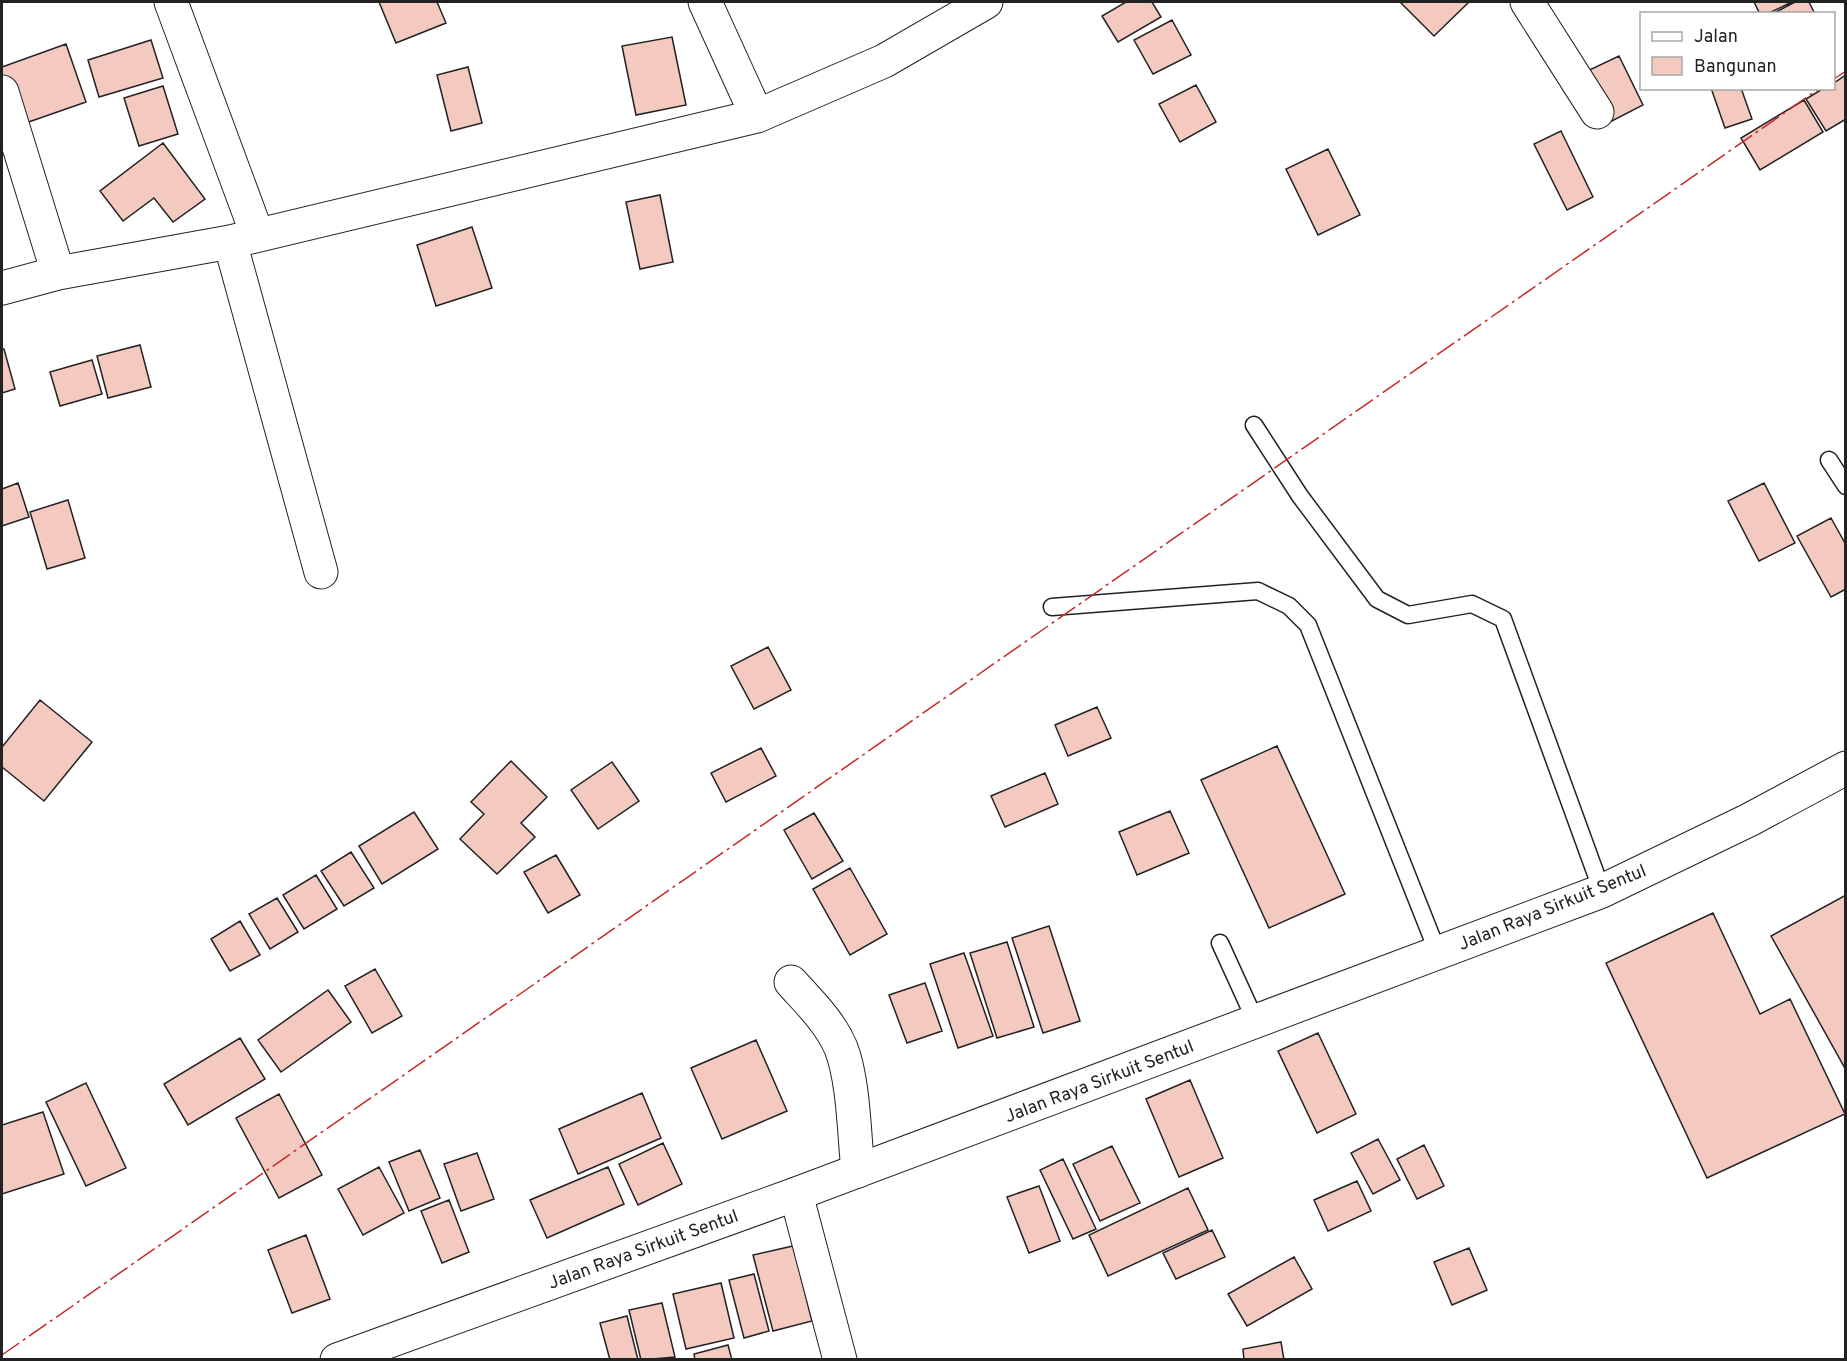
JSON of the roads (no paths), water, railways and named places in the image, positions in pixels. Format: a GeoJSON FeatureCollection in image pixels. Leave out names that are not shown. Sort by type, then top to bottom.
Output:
{"type":"FeatureCollection","features":[{"type":"Feature","properties":{"kind":"street"},"geometry":{"type":"LineString","coordinates":[[171,2],[244,238],[321,572]]}},
{"type":"Feature","properties":{"kind":"street"},"geometry":{"type":"LineString","coordinates":[[705,2],[757,116]]}},
{"type":"Feature","properties":{"kind":"street"},"geometry":{"type":"LineString","coordinates":[[2,288],[58,273],[244,238],[757,116],[884,60],[986,2]]}},
{"type":"Feature","properties":{"kind":"street"},"geometry":{"type":"LineString","coordinates":[[1527,2],[1597,112]]}},
{"type":"Feature","properties":{"kind":"street"},"geometry":{"type":"LineString","coordinates":[[2,92],[58,273]]}},
{"type":"Feature","properties":{"kind":"street","name":"Jalan Raya Sirkuit Sentul"},"geometry":{"type":"LineString","coordinates":[[337,1359],[796,1194],[1602,891],[1749,820],[1845,768]]}},
{"type":"Feature","properties":{"kind":"street"},"geometry":{"type":"LineString","coordinates":[[791,982],[819,1012],[841,1048],[848,1080],[858,1171]]}},
{"type":"Feature","properties":{"kind":"street"},"geometry":{"type":"LineString","coordinates":[[796,1194],[840,1359]]}},
{"type":"Feature","properties":{"kind":"lane"},"geometry":{"type":"LineString","coordinates":[[1254,425],[1299,496],[1377,599],[1408,615],[1472,604],[1503,619],[1602,891]]}},
{"type":"Feature","properties":{"kind":"lane"},"geometry":{"type":"LineString","coordinates":[[1829,460],[1845,486]]}},
{"type":"Feature","properties":{"kind":"lane"},"geometry":{"type":"LineString","coordinates":[[1052,607],[1258,591],[1288,606],[1308,625],[1438,953]]}},
{"type":"Feature","properties":{"kind":"lane"},"geometry":{"type":"LineString","coordinates":[[1220,943],[1256,1022]]}}]}
